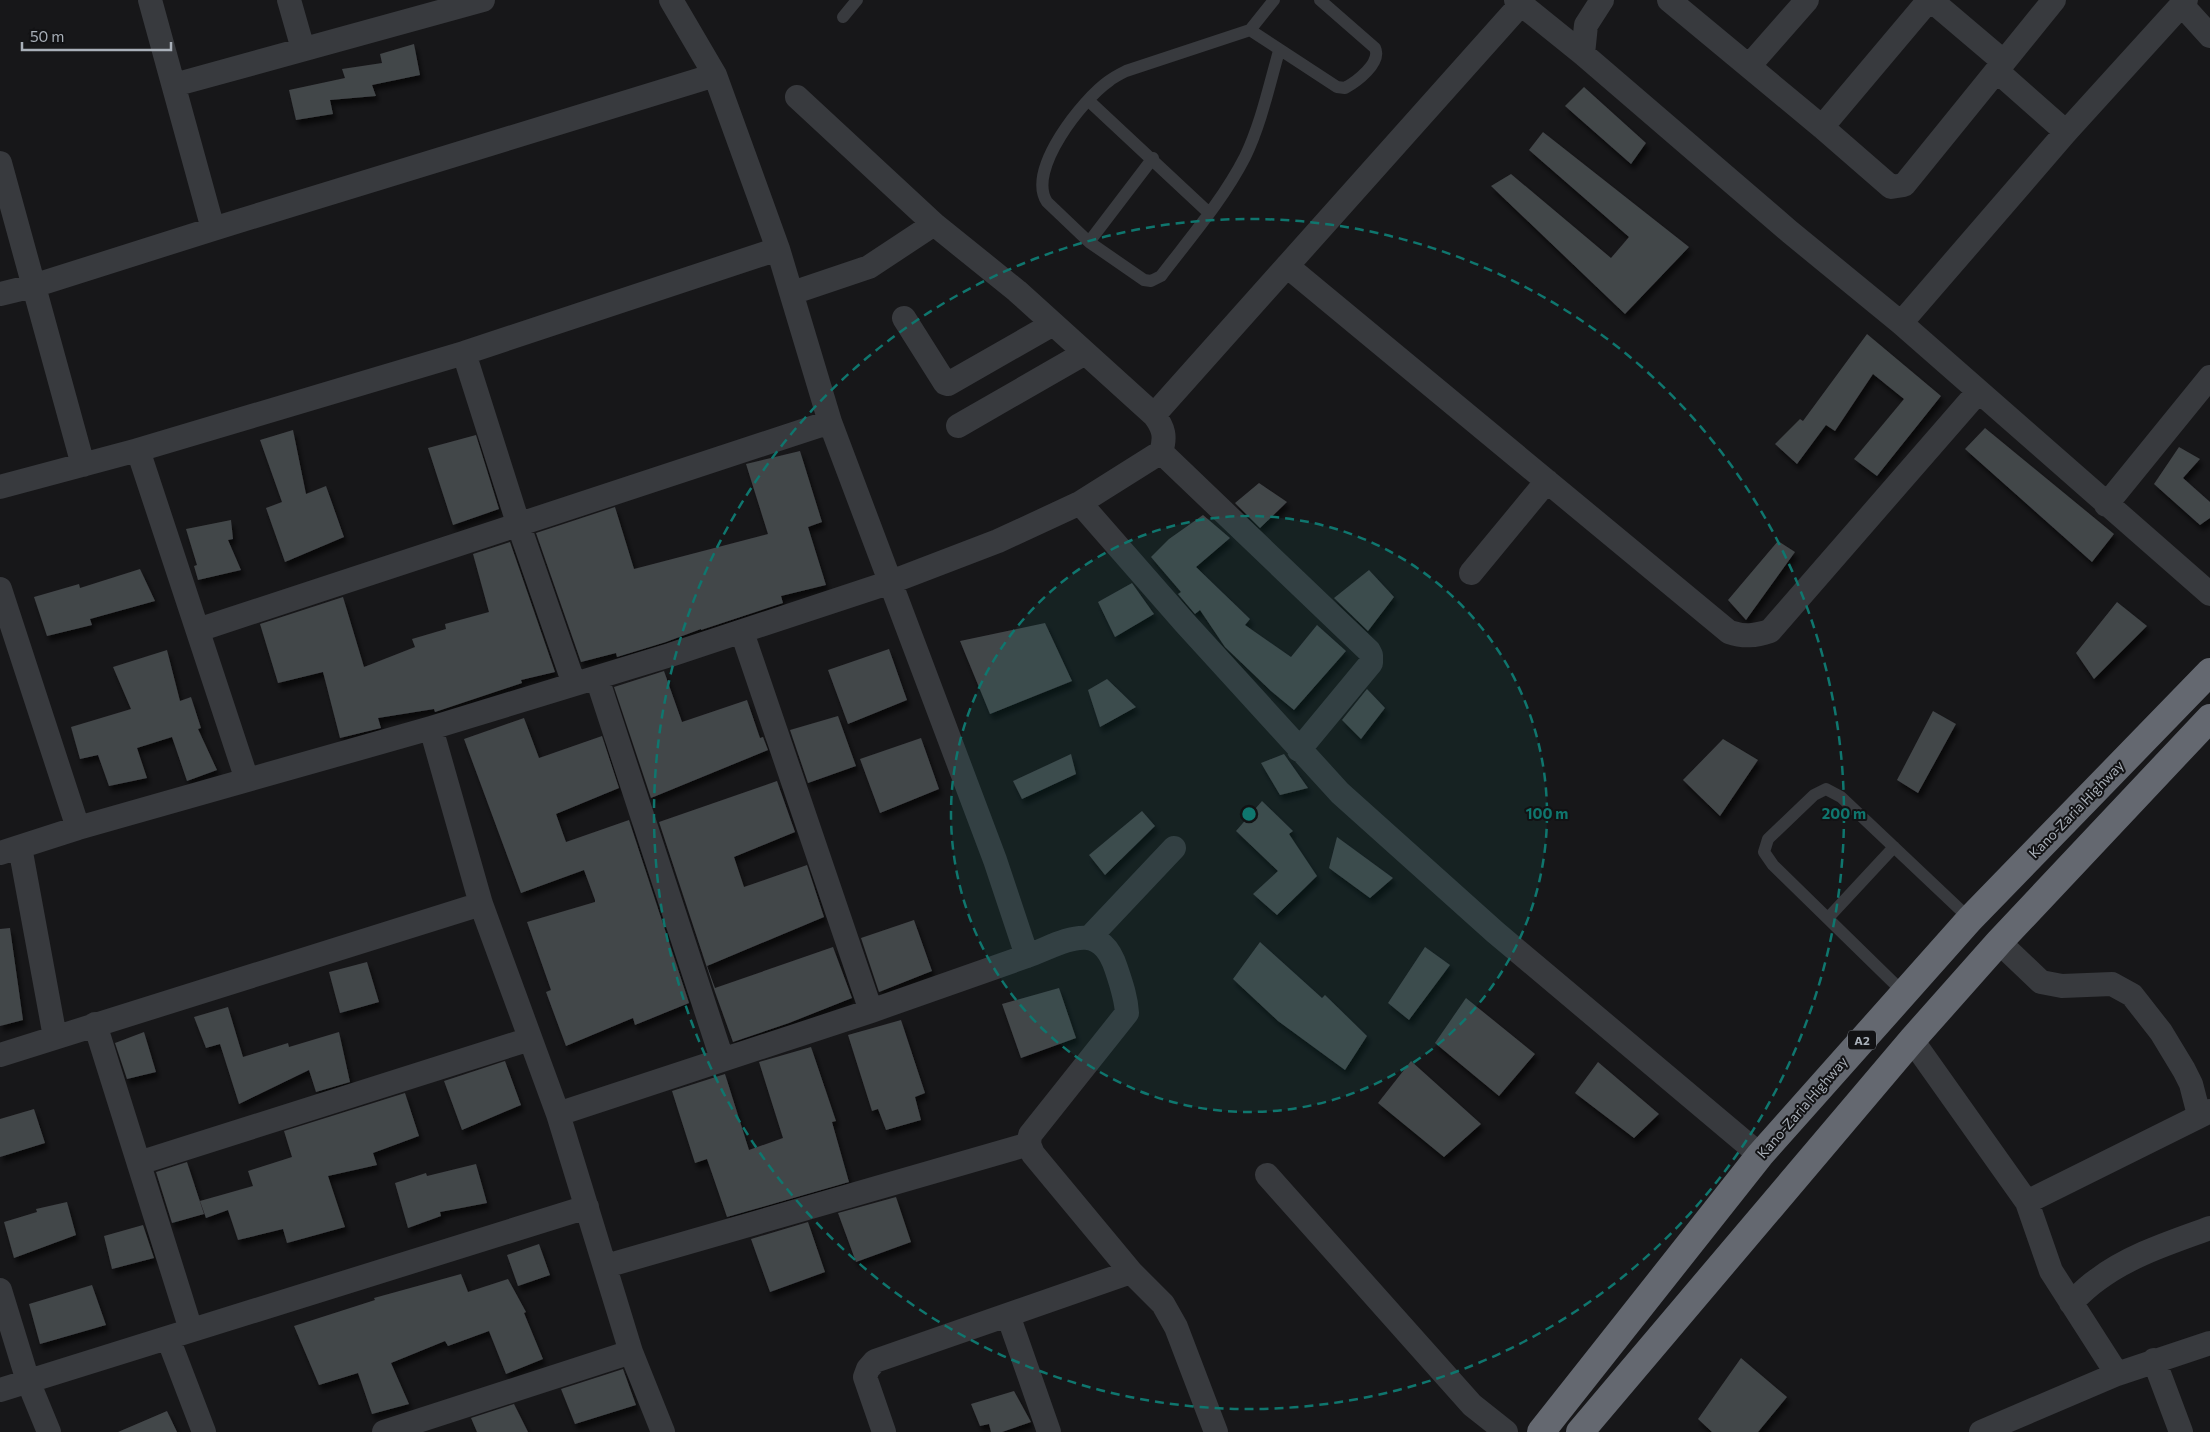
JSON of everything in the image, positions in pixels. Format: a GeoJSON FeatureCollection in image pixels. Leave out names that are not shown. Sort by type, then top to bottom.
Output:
{"type":"FeatureCollection","features":[{"type":"Feature","properties":{"kind":"highway","name":"Kano-Zaria Highway"},"geometry":{"type":"LineString","coordinates":[[1540,1432],[1760,1154],[1970,919],[2210,672]]}},
{"type":"Feature","properties":{"kind":"highway"},"geometry":{"type":"LineString","coordinates":[[1580,1432],[1912,1040],[1999,942],[2210,718]]}},
{"type":"Feature","properties":{"kind":"street"},"geometry":{"type":"LineString","coordinates":[[150,0],[213,229]]}},
{"type":"Feature","properties":{"kind":"street"},"geometry":{"type":"LineString","coordinates":[[289,0],[303,49]]}},
{"type":"Feature","properties":{"kind":"street"},"geometry":{"type":"LineString","coordinates":[[174,85],[483,0]]}},
{"type":"Feature","properties":{"kind":"street"},"geometry":{"type":"LineString","coordinates":[[671,0],[715,76],[778,249],[830,422],[995,860],[1027,956]]}},
{"type":"Feature","properties":{"kind":"street"},"geometry":{"type":"LineString","coordinates":[[1583,54],[1586,25],[1602,0]]}},
{"type":"Feature","properties":{"kind":"street"},"geometry":{"type":"LineString","coordinates":[[1749,66],[1807,0]]}},
{"type":"Feature","properties":{"kind":"street"},"geometry":{"type":"LineString","coordinates":[[1674,2],[1891,187],[1904,186],[2054,0]]}},
{"type":"Feature","properties":{"kind":"street"},"geometry":{"type":"LineString","coordinates":[[1154,415],[1518,2],[1583,54],[1790,232],[1901,323],[2106,505],[2210,594]]}},
{"type":"Feature","properties":{"kind":"street"},"geometry":{"type":"LineString","coordinates":[[1901,323],[2066,132],[2184,2],[2210,36]]}},
{"type":"Feature","properties":{"kind":"street"},"geometry":{"type":"LineString","coordinates":[[1822,127],[1921,3],[2001,67],[2066,132]]}},
{"type":"Feature","properties":{"kind":"street"},"geometry":{"type":"LineString","coordinates":[[0,294],[33,286],[213,229],[715,76]]}},
{"type":"Feature","properties":{"kind":"street"},"geometry":{"type":"LineString","coordinates":[[55,1037],[10,850],[78,828],[430,728],[596,678],[891,582],[998,541],[1080,503],[1161,452],[1165,439],[1162,425],[1154,415],[1017,292],[934,224],[797,97]]}},
{"type":"Feature","properties":{"kind":"street"},"geometry":{"type":"LineString","coordinates":[[0,163],[83,465]]}},
{"type":"Feature","properties":{"kind":"street"},"geometry":{"type":"LineString","coordinates":[[792,294],[869,267],[934,224]]}},
{"type":"Feature","properties":{"kind":"street"},"geometry":{"type":"LineString","coordinates":[[0,487],[138,450],[464,353],[778,249]]}},
{"type":"Feature","properties":{"kind":"street"},"geometry":{"type":"LineString","coordinates":[[1287,266],[1729,632],[1742,636],[1756,636],[1770,631],[1978,392]]}},
{"type":"Feature","properties":{"kind":"street"},"geometry":{"type":"LineString","coordinates":[[904,318],[945,383],[948,384],[1053,324]]}},
{"type":"Feature","properties":{"kind":"street"},"geometry":{"type":"LineString","coordinates":[[464,353],[518,523],[574,684]]}},
{"type":"Feature","properties":{"kind":"street"},"geometry":{"type":"LineString","coordinates":[[958,426],[1085,353]]}},
{"type":"Feature","properties":{"kind":"street"},"geometry":{"type":"LineString","coordinates":[[2106,505],[2210,377]]}},
{"type":"Feature","properties":{"kind":"street"},"geometry":{"type":"LineString","coordinates":[[198,630],[518,523],[830,422]]}},
{"type":"Feature","properties":{"kind":"street"},"geometry":{"type":"LineString","coordinates":[[138,450],[247,780]]}},
{"type":"Feature","properties":{"kind":"street"},"geometry":{"type":"LineString","coordinates":[[1161,452],[1372,655],[1370,663],[1299,750]]}},
{"type":"Feature","properties":{"kind":"street"},"geometry":{"type":"LineString","coordinates":[[1471,573],[1547,481]]}},
{"type":"Feature","properties":{"kind":"street"},"geometry":{"type":"LineString","coordinates":[[1080,503],[1185,623],[1340,793],[1495,932],[1760,1154]]}},
{"type":"Feature","properties":{"kind":"street"},"geometry":{"type":"LineString","coordinates":[[0,589],[78,828]]}},
{"type":"Feature","properties":{"kind":"street"},"geometry":{"type":"LineString","coordinates":[[742,632],[871,1011]]}},
{"type":"Feature","properties":{"kind":"street"},"geometry":{"type":"LineString","coordinates":[[596,678],[722,1059]]}},
{"type":"Feature","properties":{"kind":"street"},"geometry":{"type":"LineString","coordinates":[[430,728],[482,904],[558,1114],[631,1352],[663,1432]]}},
{"type":"Feature","properties":{"kind":"street"},"geometry":{"type":"LineString","coordinates":[[1089,938],[1174,848]]}},
{"type":"Feature","properties":{"kind":"street"},"geometry":{"type":"LineString","coordinates":[[0,1055],[482,904]]}},
{"type":"Feature","properties":{"kind":"street"},"geometry":{"type":"LineString","coordinates":[[558,1114],[871,1011],[1079,938],[1098,940],[1106,946],[1113,960],[1124,994],[1127,1013],[1030,1135],[1029,1144],[1033,1154],[1131,1272],[1163,1304],[1176,1327],[1216,1432]]}},
{"type":"Feature","properties":{"kind":"street"},"geometry":{"type":"LineString","coordinates":[[1999,942],[2041,982],[2062,986],[2112,984],[2132,995],[2161,1032],[2184,1070],[2204,1113],[2027,1202]]}},
{"type":"Feature","properties":{"kind":"street"},"geometry":{"type":"LineString","coordinates":[[95,1024],[191,1330]]}},
{"type":"Feature","properties":{"kind":"street"},"geometry":{"type":"LineString","coordinates":[[139,1163],[530,1039]]}},
{"type":"Feature","properties":{"kind":"street"},"geometry":{"type":"LineString","coordinates":[[1912,1040],[2027,1202],[2051,1271],[2117,1374]]}},
{"type":"Feature","properties":{"kind":"street"},"geometry":{"type":"LineString","coordinates":[[606,1266],[1029,1144]]}},
{"type":"Feature","properties":{"kind":"street"},"geometry":{"type":"LineString","coordinates":[[1267,1175],[1472,1405],[1506,1432]]}},
{"type":"Feature","properties":{"kind":"street"},"geometry":{"type":"LineString","coordinates":[[0,1390],[587,1206]]}},
{"type":"Feature","properties":{"kind":"street"},"geometry":{"type":"LineString","coordinates":[[2070,1303],[2097,1279],[2124,1263],[2168,1243],[2210,1228]]}},
{"type":"Feature","properties":{"kind":"street"},"geometry":{"type":"LineString","coordinates":[[884,1432],[865,1378],[868,1369],[875,1361],[1131,1272]]}},
{"type":"Feature","properties":{"kind":"street"},"geometry":{"type":"LineString","coordinates":[[0,1290],[28,1381],[49,1432]]}},
{"type":"Feature","properties":{"kind":"street"},"geometry":{"type":"LineString","coordinates":[[1008,1315],[1049,1432]]}},
{"type":"Feature","properties":{"kind":"street"},"geometry":{"type":"LineString","coordinates":[[168,1338],[204,1432]]}},
{"type":"Feature","properties":{"kind":"street"},"geometry":{"type":"LineString","coordinates":[[1981,1432],[2117,1374],[2154,1360],[2210,1343]]}},
{"type":"Feature","properties":{"kind":"street"},"geometry":{"type":"LineString","coordinates":[[384,1432],[631,1352]]}},
{"type":"Feature","properties":{"kind":"street"},"geometry":{"type":"LineString","coordinates":[[2154,1360],[2182,1432]]}},
{"type":"Feature","properties":{"kind":"lane"},"geometry":{"type":"LineString","coordinates":[[843,16],[857,0]]}},
{"type":"Feature","properties":{"kind":"lane"},"geometry":{"type":"LineString","coordinates":[[1274,0],[1250,30],[1126,71],[1108,82],[1089,101],[1063,133],[1048,157],[1042,181],[1043,196],[1089,242],[1144,280],[1151,281],[1161,276],[1209,213],[1244,158],[1256,132],[1279,51]]}},
{"type":"Feature","properties":{"kind":"lane"},"geometry":{"type":"LineString","coordinates":[[1250,30],[1279,51],[1337,87],[1345,88],[1351,85],[1371,66],[1377,57],[1375,48],[1320,0]]}},
{"type":"Feature","properties":{"kind":"lane"},"geometry":{"type":"LineString","coordinates":[[1089,101],[1153,158],[1209,213]]}},
{"type":"Feature","properties":{"kind":"lane"},"geometry":{"type":"LineString","coordinates":[[1089,242],[1153,158]]}},
{"type":"Feature","properties":{"kind":"lane"},"geometry":{"type":"LineString","coordinates":[[1904,993],[1773,865],[1764,852],[1768,839],[1814,795],[1826,789],[1841,797],[1970,919]]}},
{"type":"Feature","properties":{"kind":"lane"},"geometry":{"type":"LineString","coordinates":[[1828,918],[1894,847]]}},
{"type":"Feature","properties":{"kind":"building"},"geometry":{"type":"Polygon","coordinates":[[[414,44],[420,75],[372,85],[376,96],[330,100],[333,114],[296,120],[289,90],[345,78],[342,69],[382,63],[380,54],[414,44]]]}},
{"type":"Feature","properties":{"kind":"building"},"geometry":{"type":"Polygon","coordinates":[[[1584,87],[1646,143],[1631,164],[1565,106],[1584,87]]]}},
{"type":"Feature","properties":{"kind":"building"},"geometry":{"type":"Polygon","coordinates":[[[1543,132],[1689,247],[1625,314],[1491,186],[1511,174],[1611,258],[1629,237],[1529,150],[1543,132]]]}},
{"type":"Feature","properties":{"kind":"building"},"geometry":{"type":"Polygon","coordinates":[[[1867,334],[1941,396],[1877,476],[1854,459],[1904,399],[1873,374],[1835,431],[1826,425],[1797,464],[1775,444],[1800,419],[1803,421],[1867,334]]]}},
{"type":"Feature","properties":{"kind":"building"},"geometry":{"type":"Polygon","coordinates":[[[1985,428],[2114,534],[2092,562],[1965,449],[1985,428]]]}},
{"type":"Feature","properties":{"kind":"building"},"geometry":{"type":"Polygon","coordinates":[[[293,430],[306,494],[326,486],[344,537],[285,562],[266,508],[282,502],[260,440],[293,430]]]}},
{"type":"Feature","properties":{"kind":"building"},"geometry":{"type":"Polygon","coordinates":[[[476,435],[499,509],[453,525],[428,448],[476,435]]]}},
{"type":"Feature","properties":{"kind":"building"},"geometry":{"type":"Polygon","coordinates":[[[2179,447],[2200,459],[2183,478],[2210,502],[2210,518],[2200,525],[2154,484],[2179,447]]]}},
{"type":"Feature","properties":{"kind":"building"},"geometry":{"type":"Polygon","coordinates":[[[800,451],[822,522],[808,527],[826,585],[781,596],[783,603],[666,642],[617,657],[616,653],[581,662],[536,533],[615,507],[634,569],[768,534],[746,464],[800,451]]]}},
{"type":"Feature","properties":{"kind":"building"},"geometry":{"type":"Polygon","coordinates":[[[1259,483],[1287,502],[1260,528],[1235,503],[1259,483]]]}},
{"type":"Feature","properties":{"kind":"building"},"geometry":{"type":"Polygon","coordinates":[[[1203,515],[1230,538],[1196,567],[1250,619],[1245,625],[1291,657],[1317,625],[1346,651],[1294,710],[1225,647],[1200,610],[1195,614],[1178,594],[1181,592],[1151,557],[1169,539],[1203,515]]]}},
{"type":"Feature","properties":{"kind":"building"},"geometry":{"type":"Polygon","coordinates":[[[231,520],[233,539],[228,540],[241,570],[198,580],[194,566],[197,565],[186,529],[231,520]]]}},
{"type":"Feature","properties":{"kind":"building"},"geometry":{"type":"Polygon","coordinates":[[[1778,541],[1795,552],[1746,620],[1728,600],[1778,541]]]}},
{"type":"Feature","properties":{"kind":"building"},"geometry":{"type":"Polygon","coordinates":[[[510,542],[555,672],[521,680],[522,683],[435,712],[434,709],[378,718],[381,728],[340,738],[323,672],[278,683],[260,624],[343,597],[364,667],[415,647],[412,639],[446,629],[445,624],[489,612],[473,554],[510,542]]]}},
{"type":"Feature","properties":{"kind":"building"},"geometry":{"type":"Polygon","coordinates":[[[140,569],[155,601],[90,619],[92,625],[47,636],[34,597],[79,584],[80,588],[140,569]]]}},
{"type":"Feature","properties":{"kind":"building"},"geometry":{"type":"Polygon","coordinates":[[[1369,570],[1394,597],[1368,631],[1334,598],[1369,570]]]}},
{"type":"Feature","properties":{"kind":"building"},"geometry":{"type":"Polygon","coordinates":[[[1132,583],[1154,614],[1115,637],[1098,602],[1132,583]]]}},
{"type":"Feature","properties":{"kind":"building"},"geometry":{"type":"Polygon","coordinates":[[[2117,602],[2147,626],[2094,679],[2076,653],[2117,602]]]}},
{"type":"Feature","properties":{"kind":"building"},"geometry":{"type":"Polygon","coordinates":[[[1045,623],[1072,681],[990,714],[960,641],[1045,623]]]}},
{"type":"Feature","properties":{"kind":"building"},"geometry":{"type":"Polygon","coordinates":[[[889,649],[907,700],[848,724],[828,670],[889,649]]]}},
{"type":"Feature","properties":{"kind":"building"},"geometry":{"type":"Polygon","coordinates":[[[167,650],[180,701],[191,697],[201,728],[198,729],[217,770],[187,781],[172,737],[137,748],[147,778],[109,786],[98,755],[80,759],[71,727],[131,709],[113,667],[167,650]]]}},
{"type":"Feature","properties":{"kind":"building"},"geometry":{"type":"Polygon","coordinates":[[[664,671],[682,722],[747,700],[760,738],[763,737],[768,750],[651,798],[614,687],[664,671]]]}},
{"type":"Feature","properties":{"kind":"building"},"geometry":{"type":"Polygon","coordinates":[[[1107,679],[1136,707],[1100,727],[1088,690],[1107,679]]]}},
{"type":"Feature","properties":{"kind":"building"},"geometry":{"type":"Polygon","coordinates":[[[1367,689],[1385,708],[1361,739],[1342,720],[1367,689]]]}},
{"type":"Feature","properties":{"kind":"building"},"geometry":{"type":"Polygon","coordinates":[[[1933,711],[1956,724],[1918,793],[1897,780],[1933,711]]]}},
{"type":"Feature","properties":{"kind":"building"},"geometry":{"type":"Polygon","coordinates":[[[838,716],[856,766],[808,783],[790,730],[838,716]]]}},
{"type":"Feature","properties":{"kind":"building"},"geometry":{"type":"Polygon","coordinates":[[[524,718],[539,758],[602,736],[619,788],[556,814],[566,842],[629,820],[689,1003],[635,1025],[633,1018],[566,1046],[546,992],[551,990],[527,922],[595,902],[595,900],[584,870],[521,893],[464,739],[524,718]]]}},
{"type":"Feature","properties":{"kind":"building"},"geometry":{"type":"Polygon","coordinates":[[[921,738],[939,789],[880,813],[860,759],[921,738]]]}},
{"type":"Feature","properties":{"kind":"building"},"geometry":{"type":"Polygon","coordinates":[[[1723,739],[1758,760],[1720,816],[1683,780],[1723,739]]]}},
{"type":"Feature","properties":{"kind":"building"},"geometry":{"type":"Polygon","coordinates":[[[1071,754],[1076,774],[1022,799],[1013,781],[1071,754]]]}},
{"type":"Feature","properties":{"kind":"building"},"geometry":{"type":"Polygon","coordinates":[[[1284,754],[1308,788],[1280,795],[1261,763],[1284,754]]]}},
{"type":"Feature","properties":{"kind":"building"},"geometry":{"type":"Polygon","coordinates":[[[777,781],[795,832],[734,857],[744,887],[807,865],[824,917],[707,966],[715,988],[833,947],[852,998],[789,1023],[733,1042],[715,992],[659,822],[777,781]]]}},
{"type":"Feature","properties":{"kind":"building"},"geometry":{"type":"Polygon","coordinates":[[[1262,801],[1293,831],[1289,834],[1317,876],[1277,915],[1253,894],[1278,871],[1236,831],[1262,801]]]}},
{"type":"Feature","properties":{"kind":"building"},"geometry":{"type":"Polygon","coordinates":[[[1142,811],[1155,826],[1105,875],[1089,855],[1142,811]]]}},
{"type":"Feature","properties":{"kind":"building"},"geometry":{"type":"Polygon","coordinates":[[[1337,837],[1393,878],[1370,898],[1329,868],[1337,837]]]}},
{"type":"Feature","properties":{"kind":"building"},"geometry":{"type":"Polygon","coordinates":[[[914,920],[932,971],[879,992],[861,938],[914,920]]]}},
{"type":"Feature","properties":{"kind":"building"},"geometry":{"type":"Polygon","coordinates":[[[10,928],[23,1020],[0,1026],[0,929],[10,928]]]}},
{"type":"Feature","properties":{"kind":"building"},"geometry":{"type":"Polygon","coordinates":[[[1260,942],[1322,998],[1325,995],[1367,1036],[1345,1070],[1278,1021],[1233,979],[1260,942]]]}},
{"type":"Feature","properties":{"kind":"building"},"geometry":{"type":"Polygon","coordinates":[[[1425,947],[1450,965],[1409,1020],[1388,1003],[1425,947]]]}},
{"type":"Feature","properties":{"kind":"building"},"geometry":{"type":"Polygon","coordinates":[[[367,962],[379,1002],[340,1013],[329,972],[367,962]]]}},
{"type":"Feature","properties":{"kind":"building"},"geometry":{"type":"Polygon","coordinates":[[[1059,988],[1076,1038],[1021,1058],[1002,1004],[1059,988]]]}},
{"type":"Feature","properties":{"kind":"building"},"geometry":{"type":"Polygon","coordinates":[[[1466,998],[1535,1054],[1499,1096],[1435,1043],[1466,998]]]}},
{"type":"Feature","properties":{"kind":"building"},"geometry":{"type":"Polygon","coordinates":[[[228,1007],[243,1057],[288,1043],[289,1047],[339,1032],[350,1082],[316,1092],[309,1070],[239,1104],[220,1044],[206,1048],[194,1017],[228,1007]]]}},
{"type":"Feature","properties":{"kind":"building"},"geometry":{"type":"Polygon","coordinates":[[[901,1020],[925,1093],[915,1097],[921,1120],[886,1130],[878,1109],[872,1111],[848,1035],[901,1020]]]}},
{"type":"Feature","properties":{"kind":"building"},"geometry":{"type":"Polygon","coordinates":[[[144,1032],[156,1072],[127,1079],[115,1043],[144,1032]]]}},
{"type":"Feature","properties":{"kind":"building"},"geometry":{"type":"Polygon","coordinates":[[[811,1047],[836,1121],[832,1122],[849,1182],[727,1217],[707,1159],[695,1163],[672,1091],[725,1074],[749,1150],[783,1138],[759,1062],[811,1047]]]}},
{"type":"Feature","properties":{"kind":"building"},"geometry":{"type":"Polygon","coordinates":[[[505,1061],[521,1105],[462,1130],[444,1081],[505,1061]]]}},
{"type":"Feature","properties":{"kind":"building"},"geometry":{"type":"Polygon","coordinates":[[[1411,1061],[1481,1124],[1444,1157],[1378,1103],[1411,1061]]]}},
{"type":"Feature","properties":{"kind":"building"},"geometry":{"type":"Polygon","coordinates":[[[1598,1062],[1659,1114],[1634,1138],[1575,1093],[1598,1062]]]}},
{"type":"Feature","properties":{"kind":"building"},"geometry":{"type":"Polygon","coordinates":[[[405,1093],[419,1136],[373,1153],[377,1165],[328,1176],[345,1227],[287,1243],[283,1229],[238,1240],[228,1210],[206,1218],[200,1201],[253,1186],[248,1171],[292,1157],[284,1131],[405,1093]]]}},
{"type":"Feature","properties":{"kind":"building"},"geometry":{"type":"Polygon","coordinates":[[[34,1109],[45,1143],[0,1157],[0,1119],[34,1109]]]}},
{"type":"Feature","properties":{"kind":"building"},"geometry":{"type":"Polygon","coordinates":[[[187,1162],[204,1214],[172,1223],[156,1172],[187,1162]]]}},
{"type":"Feature","properties":{"kind":"building"},"geometry":{"type":"Polygon","coordinates":[[[476,1164],[487,1203],[440,1212],[441,1216],[408,1228],[395,1183],[426,1173],[427,1176],[476,1164]]]}},
{"type":"Feature","properties":{"kind":"building"},"geometry":{"type":"Polygon","coordinates":[[[896,1197],[911,1242],[856,1262],[838,1213],[896,1197]]]}},
{"type":"Feature","properties":{"kind":"building"},"geometry":{"type":"Polygon","coordinates":[[[67,1202],[76,1235],[14,1258],[4,1222],[37,1212],[36,1209],[67,1202]]]}},
{"type":"Feature","properties":{"kind":"building"},"geometry":{"type":"Polygon","coordinates":[[[808,1222],[825,1272],[770,1292],[751,1239],[808,1222]]]}},
{"type":"Feature","properties":{"kind":"building"},"geometry":{"type":"Polygon","coordinates":[[[143,1225],[154,1258],[112,1269],[104,1236],[143,1225]]]}},
{"type":"Feature","properties":{"kind":"building"},"geometry":{"type":"Polygon","coordinates":[[[539,1244],[550,1275],[518,1286],[507,1255],[539,1244]]]}},
{"type":"Feature","properties":{"kind":"building"},"geometry":{"type":"Polygon","coordinates":[[[461,1274],[468,1292],[508,1279],[526,1312],[524,1313],[543,1359],[506,1374],[489,1331],[448,1346],[445,1341],[391,1363],[409,1404],[372,1414],[358,1373],[319,1385],[294,1326],[375,1300],[374,1298],[461,1274]]]}},
{"type":"Feature","properties":{"kind":"building"},"geometry":{"type":"Polygon","coordinates":[[[92,1285],[106,1325],[40,1344],[29,1304],[92,1285]]]}},
{"type":"Feature","properties":{"kind":"building"},"geometry":{"type":"Polygon","coordinates":[[[1741,1358],[1787,1397],[1758,1432],[1712,1432],[1698,1419],[1741,1358]]]}},
{"type":"Feature","properties":{"kind":"building"},"geometry":{"type":"Polygon","coordinates":[[[623,1369],[636,1405],[575,1424],[561,1389],[623,1369]]]}},
{"type":"Feature","properties":{"kind":"building"},"geometry":{"type":"Polygon","coordinates":[[[1014,1391],[1031,1422],[1002,1432],[991,1432],[989,1424],[980,1426],[971,1404],[1014,1391]]]}},
{"type":"Feature","properties":{"kind":"building"},"geometry":{"type":"Polygon","coordinates":[[[514,1404],[528,1432],[477,1432],[471,1418],[514,1404]]]}},
{"type":"Feature","properties":{"kind":"building"},"geometry":{"type":"Polygon","coordinates":[[[167,1411],[177,1432],[118,1432],[167,1411]]]}}]}
